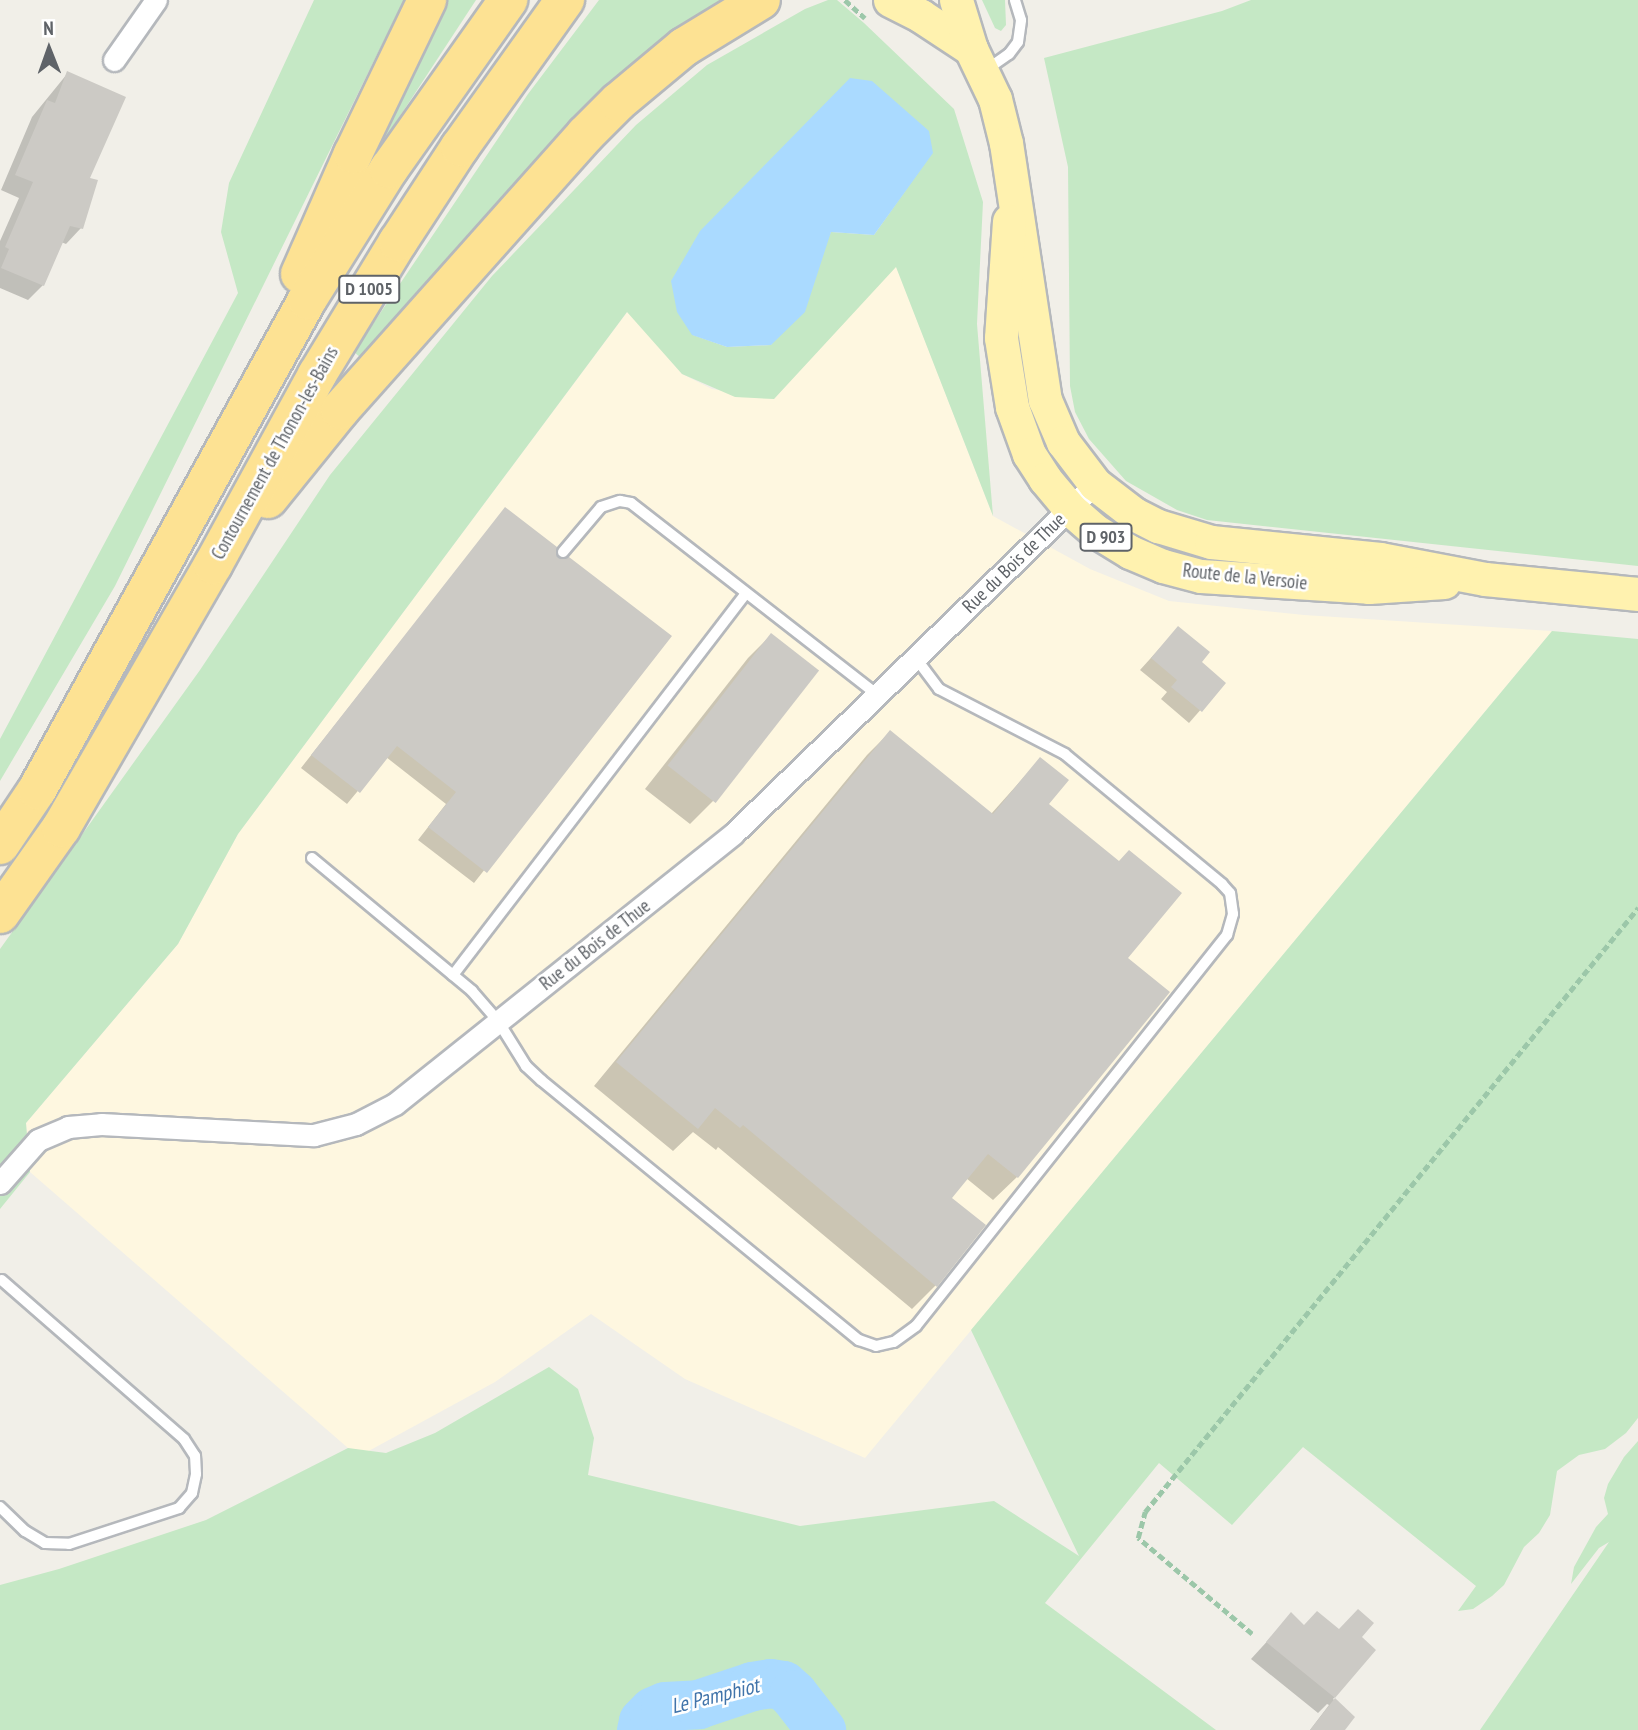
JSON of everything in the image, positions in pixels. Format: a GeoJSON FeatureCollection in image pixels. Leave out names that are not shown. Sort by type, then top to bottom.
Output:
{"type":"FeatureCollection","features":[{"type":"Feature","properties":{"kind":"highway"},"geometry":{"type":"LineString","coordinates":[[223,448],[353,154],[427,0]]}},
{"type":"Feature","properties":{"kind":"highway","name":"D 1005"},"geometry":{"type":"LineString","coordinates":[[0,845],[37,790],[223,448],[307,300],[389,169],[508,0]]}},
{"type":"Feature","properties":{"kind":"highway","name":"Contournement de Thonon-les-Bains"},"geometry":{"type":"LineString","coordinates":[[0,914],[61,828],[213,565],[317,375],[398,242],[460,147],[565,0]]}},
{"type":"Feature","properties":{"kind":"highway"},"geometry":{"type":"LineString","coordinates":[[213,565],[340,410],[585,135],[626,94],[684,47],[761,0]]}},
{"type":"Feature","properties":{"kind":"main road"},"geometry":{"type":"LineString","coordinates":[[887,7],[902,0]]}},
{"type":"Feature","properties":{"kind":"main road","name":"Route de la Versoie"},"geometry":{"type":"LineString","coordinates":[[956,0],[1004,133],[1026,255],[1045,400],[1063,442],[1095,484],[1134,514],[1181,535],[1211,542],[1393,561],[1485,579],[1638,594]]}},
{"type":"Feature","properties":{"kind":"main road"},"geometry":{"type":"LineString","coordinates":[[887,7],[921,16],[978,60]]}},
{"type":"Feature","properties":{"kind":"main road","name":"Route de la Versoie"},"geometry":{"type":"LineString","coordinates":[[1012,186],[1001,317],[1007,388],[1029,454],[1045,479],[1070,509],[1094,530],[1130,552],[1163,566],[1201,576],[1369,587],[1485,579]]}},
{"type":"Feature","properties":{"kind":"street"},"geometry":{"type":"LineString","coordinates":[[114,60],[156,0]]}},
{"type":"Feature","properties":{"kind":"street","name":"Rue du Bois de Thue"},"geometry":{"type":"LineString","coordinates":[[0,1183],[38,1140],[68,1127],[101,1124],[284,1136],[314,1135],[345,1128],[395,1104],[733,834],[1095,484]]}},
{"type":"Feature","properties":{"kind":"lane"},"geometry":{"type":"LineString","coordinates":[[978,60],[1009,54],[1018,42],[1021,20],[1015,0]]}},
{"type":"Feature","properties":{"kind":"lane"},"geometry":{"type":"LineString","coordinates":[[563,552],[596,510],[608,503],[625,501],[878,695]]}},
{"type":"Feature","properties":{"kind":"lane"},"geometry":{"type":"LineString","coordinates":[[453,975],[746,593]]}},
{"type":"Feature","properties":{"kind":"lane"},"geometry":{"type":"LineString","coordinates":[[312,858],[453,975],[498,1021],[520,1058],[541,1080],[859,1340],[881,1346],[894,1342],[909,1332],[1227,935],[1233,914],[1233,902],[1222,884],[1065,754],[939,690],[916,658]]}},
{"type":"Feature","properties":{"kind":"lane"},"geometry":{"type":"LineString","coordinates":[[0,1507],[25,1531],[45,1543],[69,1544],[179,1508],[192,1493],[196,1474],[195,1457],[184,1440],[2,1280]]}},
{"type":"Feature","properties":{"kind":"path"},"geometry":{"type":"LineString","coordinates":[[845,0],[865,18],[887,7]]}},
{"type":"Feature","properties":{"kind":"path"},"geometry":{"type":"LineString","coordinates":[[1252,1634],[1138,1538],[1145,1512],[1638,908]]}},
{"type":"Feature","properties":{"kind":"shaded area"},"geometry":{"type":"Polygon","coordinates":[[[896,266],[993,516],[1090,569],[1169,601],[1304,615],[1552,631],[865,1458],[685,1379],[591,1314],[495,1382],[365,1453],[348,1448],[30,1172],[26,1123],[178,944],[238,834],[628,311],[682,374],[712,389],[774,399],[896,266]]]}},
{"type":"Feature","properties":{"kind":"green space"},"geometry":{"type":"Polygon","coordinates":[[[314,0],[404,0],[115,586],[0,781],[0,739],[238,293],[221,232],[229,183],[314,0]]]}},
{"type":"Feature","properties":{"kind":"green space"},"geometry":{"type":"Polygon","coordinates":[[[444,0],[476,0],[368,165],[444,0]]]}},
{"type":"Feature","properties":{"kind":"green space"},"geometry":{"type":"Polygon","coordinates":[[[599,0],[741,0],[571,139],[464,239],[361,358],[354,352],[528,94],[599,0]]]}},
{"type":"Feature","properties":{"kind":"green space"},"geometry":{"type":"Polygon","coordinates":[[[828,0],[837,0],[954,109],[983,202],[977,324],[993,516],[896,267],[774,399],[735,397],[682,374],[627,312],[238,834],[178,944],[26,1123],[30,1172],[0,1209],[0,949],[200,670],[330,475],[492,276],[636,125],[707,65],[805,9],[828,0]],[[932,153],[693,335],[727,347],[771,345],[831,232],[874,235],[932,153]]]}},
{"type":"Feature","properties":{"kind":"green space"},"geometry":{"type":"Polygon","coordinates":[[[982,0],[1005,0],[1006,25],[1001,31],[995,28],[982,0]]]}},
{"type":"Feature","properties":{"kind":"green space"},"geometry":{"type":"Polygon","coordinates":[[[1251,0],[1638,0],[1638,566],[1207,520],[1177,510],[1126,481],[1089,439],[1075,412],[1070,386],[1068,167],[1044,58],[1222,11],[1251,0]]]}},
{"type":"Feature","properties":{"kind":"green space"},"geometry":{"type":"Polygon","coordinates":[[[1552,631],[1638,639],[1638,1418],[1626,1433],[1605,1449],[1579,1455],[1557,1471],[1550,1515],[1539,1533],[1524,1547],[1504,1585],[1492,1596],[1473,1609],[1458,1611],[1476,1586],[1303,1447],[1232,1525],[1159,1463],[1045,1603],[1216,1730],[0,1730],[0,1585],[59,1569],[206,1520],[348,1448],[386,1453],[435,1433],[549,1367],[578,1389],[594,1438],[588,1475],[800,1526],[994,1501],[1079,1556],[971,1330],[1552,631]]]}},
{"type":"Feature","properties":{"kind":"green space"},"geometry":{"type":"Polygon","coordinates":[[[1638,1441],[1638,1730],[1480,1730],[1609,1542],[1599,1548],[1571,1584],[1574,1567],[1596,1527],[1608,1514],[1604,1498],[1608,1484],[1624,1457],[1638,1441]]]}},
{"type":"Feature","properties":{"kind":"water"},"geometry":{"type":"Polygon","coordinates":[[[850,78],[872,81],[929,131],[933,153],[874,235],[831,232],[805,312],[771,345],[727,347],[692,335],[677,312],[671,281],[700,231],[850,78]]]}},
{"type":"Feature","properties":{"kind":"building"},"geometry":{"type":"Polygon","coordinates":[[[67,71],[126,97],[90,178],[98,180],[83,229],[70,226],[44,286],[1,268],[9,249],[5,247],[33,182],[15,175],[47,100],[55,103],[67,71]]]}},
{"type":"Feature","properties":{"kind":"building"},"geometry":{"type":"Polygon","coordinates":[[[505,507],[557,547],[558,558],[569,557],[672,636],[487,873],[428,827],[456,792],[397,746],[360,793],[311,755],[505,507]]]}},
{"type":"Feature","properties":{"kind":"building"},"geometry":{"type":"Polygon","coordinates":[[[1178,626],[1210,652],[1202,662],[1226,683],[1202,712],[1171,687],[1177,680],[1151,658],[1178,626]]]}},
{"type":"Feature","properties":{"kind":"building"},"geometry":{"type":"Polygon","coordinates":[[[771,633],[819,671],[716,803],[668,765],[771,633]]]}},
{"type":"Feature","properties":{"kind":"building"},"geometry":{"type":"Polygon","coordinates":[[[890,730],[993,814],[1040,757],[1069,780],[1049,804],[1119,861],[1129,850],[1182,893],[1128,958],[1170,992],[1018,1178],[988,1154],[952,1198],[986,1225],[937,1287],[743,1125],[740,1128],[715,1108],[698,1129],[616,1062],[890,730]]]}},
{"type":"Feature","properties":{"kind":"building"},"geometry":{"type":"Polygon","coordinates":[[[1358,1609],[1374,1623],[1362,1637],[1376,1650],[1335,1698],[1266,1642],[1291,1612],[1304,1625],[1317,1611],[1339,1629],[1358,1609]]]}},
{"type":"Feature","properties":{"kind":"building"},"geometry":{"type":"Polygon","coordinates":[[[1335,1698],[1355,1717],[1345,1730],[1310,1730],[1335,1698]]]}},
{"type":"Feature","properties":{"kind":"waterway","name":"Le Pamphiot"},"geometry":{"type":"LineString","coordinates":[[641,1730],[643,1721],[653,1711],[665,1706],[698,1704],[752,1686],[770,1683],[783,1685],[793,1694],[821,1730]]}}]}
